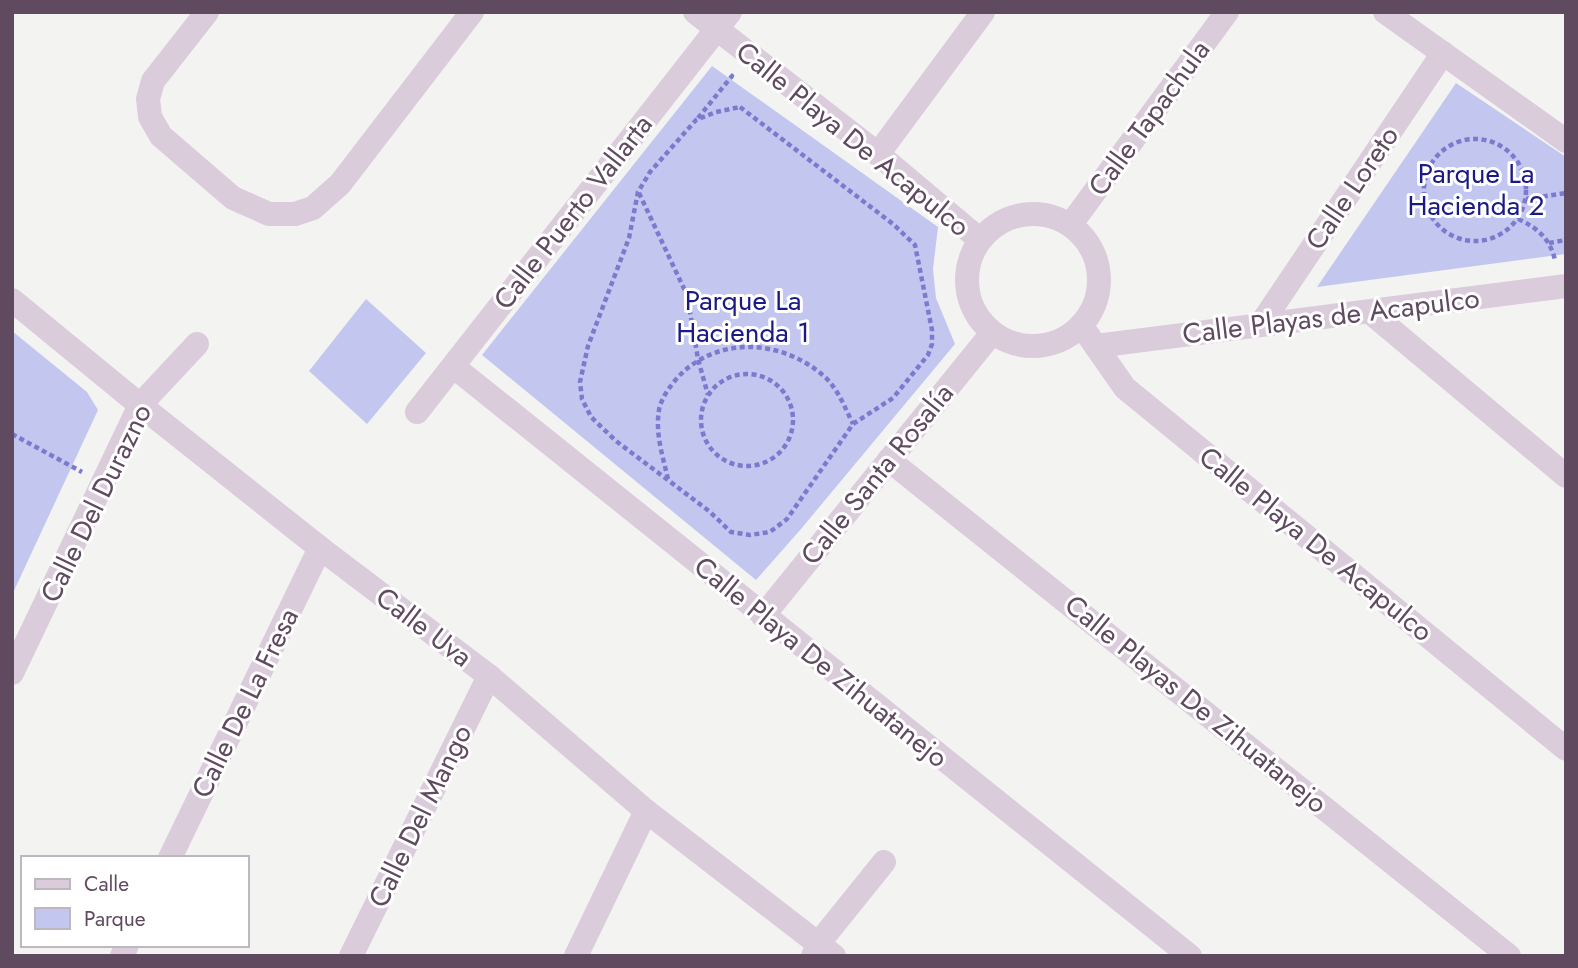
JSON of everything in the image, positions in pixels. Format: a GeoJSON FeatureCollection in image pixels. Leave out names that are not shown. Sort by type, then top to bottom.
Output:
{"type":"FeatureCollection","features":[{"type":"Feature","properties":{"kind":"street"},"geometry":{"type":"LineString","coordinates":[[207,12],[153,81],[148,99],[150,117],[161,136],[233,198],[269,214],[295,214],[313,208],[340,184],[472,12]]}},
{"type":"Feature","properties":{"kind":"street","name":"Calle Playa De Acapulco"},"geometry":{"type":"LineString","coordinates":[[695,12],[724,21],[979,239]]}},
{"type":"Feature","properties":{"kind":"street"},"geometry":{"type":"LineString","coordinates":[[877,154],[983,12]]}},
{"type":"Feature","properties":{"kind":"street","name":"Calle Tapachula"},"geometry":{"type":"LineString","coordinates":[[1071,224],[1227,12]]}},
{"type":"Feature","properties":{"kind":"street"},"geometry":{"type":"LineString","coordinates":[[1385,12],[1566,141]]}},
{"type":"Feature","properties":{"kind":"street","name":"Calle Puerto Vallarta"},"geometry":{"type":"LineString","coordinates":[[416,412],[454,368],[627,142],[724,21]]}},
{"type":"Feature","properties":{"kind":"street","name":"Calle Loreto"},"geometry":{"type":"LineString","coordinates":[[1261,324],[1443,53]]}},
{"type":"Feature","properties":{"kind":"street"},"geometry":{"type":"LineString","coordinates":[[1039,213],[1071,224],[1090,245],[1100,272],[1096,301],[1082,325],[1062,340],[1038,346],[1014,344],[992,333],[971,306],[967,283],[966,271],[979,239],[1005,218],[1039,213]]}},
{"type":"Feature","properties":{"kind":"street","name":"Calle Playas de Acapulco"},"geometry":{"type":"LineString","coordinates":[[1096,346],[1370,312],[1561,275]]}},
{"type":"Feature","properties":{"kind":"street","name":"Calle Uva"},"geometry":{"type":"LineString","coordinates":[[12,300],[320,548],[489,676],[646,811],[822,952]]}},
{"type":"Feature","properties":{"kind":"street"},"geometry":{"type":"LineString","coordinates":[[1370,312],[1566,476]]}},
{"type":"Feature","properties":{"kind":"street","name":"Calle Playa De Acapulco"},"geometry":{"type":"LineString","coordinates":[[1082,325],[1125,388],[1566,748]]}},
{"type":"Feature","properties":{"kind":"street","name":"Calle Santa Rosalía"},"geometry":{"type":"LineString","coordinates":[[763,616],[992,333]]}},
{"type":"Feature","properties":{"kind":"street","name":"Calle Del Durazno"},"geometry":{"type":"LineString","coordinates":[[12,673],[140,405],[197,344]]}},
{"type":"Feature","properties":{"kind":"street","name":"Calle Playa De Zihuatanejo"},"geometry":{"type":"LineString","coordinates":[[454,368],[1189,956]]}},
{"type":"Feature","properties":{"kind":"street","name":"Calle Playas De Zihuatanejo"},"geometry":{"type":"LineString","coordinates":[[889,460],[1506,952]]}},
{"type":"Feature","properties":{"kind":"street","name":"Calle De La Fresa"},"geometry":{"type":"LineString","coordinates":[[171,856],[320,548]]}},
{"type":"Feature","properties":{"kind":"street","name":"Calle Del Mango"},"geometry":{"type":"LineString","coordinates":[[351,956],[489,676]]}},
{"type":"Feature","properties":{"kind":"street"},"geometry":{"type":"LineString","coordinates":[[576,956],[646,811]]}},
{"type":"Feature","properties":{"kind":"street"},"geometry":{"type":"LineString","coordinates":[[822,952],[884,862]]}},
{"type":"Feature","properties":{"kind":"path"},"geometry":{"type":"LineString","coordinates":[[696,120],[716,111],[740,107],[893,224],[915,245],[932,330],[932,344],[928,355],[892,398],[853,424],[787,519],[770,532],[750,536],[731,532],[709,511],[616,441],[591,417],[583,399],[580,382],[588,346],[629,238],[638,192],[650,172],[732,76]]}},
{"type":"Feature","properties":{"kind":"path"},"geometry":{"type":"LineString","coordinates":[[1482,138],[1498,143],[1512,153],[1527,182],[1526,199],[1518,219],[1506,231],[1492,239],[1475,242],[1458,239],[1443,231],[1432,219],[1425,203],[1423,187],[1427,170],[1436,156],[1449,145],[1465,139],[1482,138]]}},
{"type":"Feature","properties":{"kind":"path"},"geometry":{"type":"LineString","coordinates":[[638,192],[687,295],[698,359],[708,395],[701,409],[702,432],[713,452],[725,461],[740,466],[756,466],[770,461],[782,451],[791,438],[794,423],[786,393],[762,375],[746,373],[731,376],[718,383],[708,395]]}},
{"type":"Feature","properties":{"kind":"path"},"geometry":{"type":"LineString","coordinates":[[1526,199],[1566,193]]}},
{"type":"Feature","properties":{"kind":"path"},"geometry":{"type":"LineString","coordinates":[[1518,219],[1532,225],[1544,235],[1561,275]]}},
{"type":"Feature","properties":{"kind":"path"},"geometry":{"type":"LineString","coordinates":[[1549,243],[1566,240]]}},
{"type":"Feature","properties":{"kind":"path"},"geometry":{"type":"LineString","coordinates":[[668,480],[657,431],[659,408],[673,382],[698,359],[732,347],[775,349],[800,361],[825,378],[836,390],[853,424]]}},
{"type":"Feature","properties":{"kind":"path"},"geometry":{"type":"LineString","coordinates":[[12,433],[104,484]]}},
{"type":"Feature","properties":{"kind":"green space","name":"Parque La Hacienda 1"},"geometry":{"type":"Polygon","coordinates":[[[712,66],[938,227],[933,269],[936,298],[955,344],[756,580],[482,355],[712,66]]]}},
{"type":"Feature","properties":{"kind":"green space","name":"Parque La Hacienda 2"},"geometry":{"type":"Polygon","coordinates":[[[1456,83],[1566,157],[1566,254],[1317,287],[1456,83]]]}},
{"type":"Feature","properties":{"kind":"green space"},"geometry":{"type":"Polygon","coordinates":[[[366,299],[426,353],[367,424],[309,371],[366,299]]]}},
{"type":"Feature","properties":{"kind":"green space"},"geometry":{"type":"Polygon","coordinates":[[[12,331],[87,392],[98,410],[12,595],[12,331]]]}}]}
